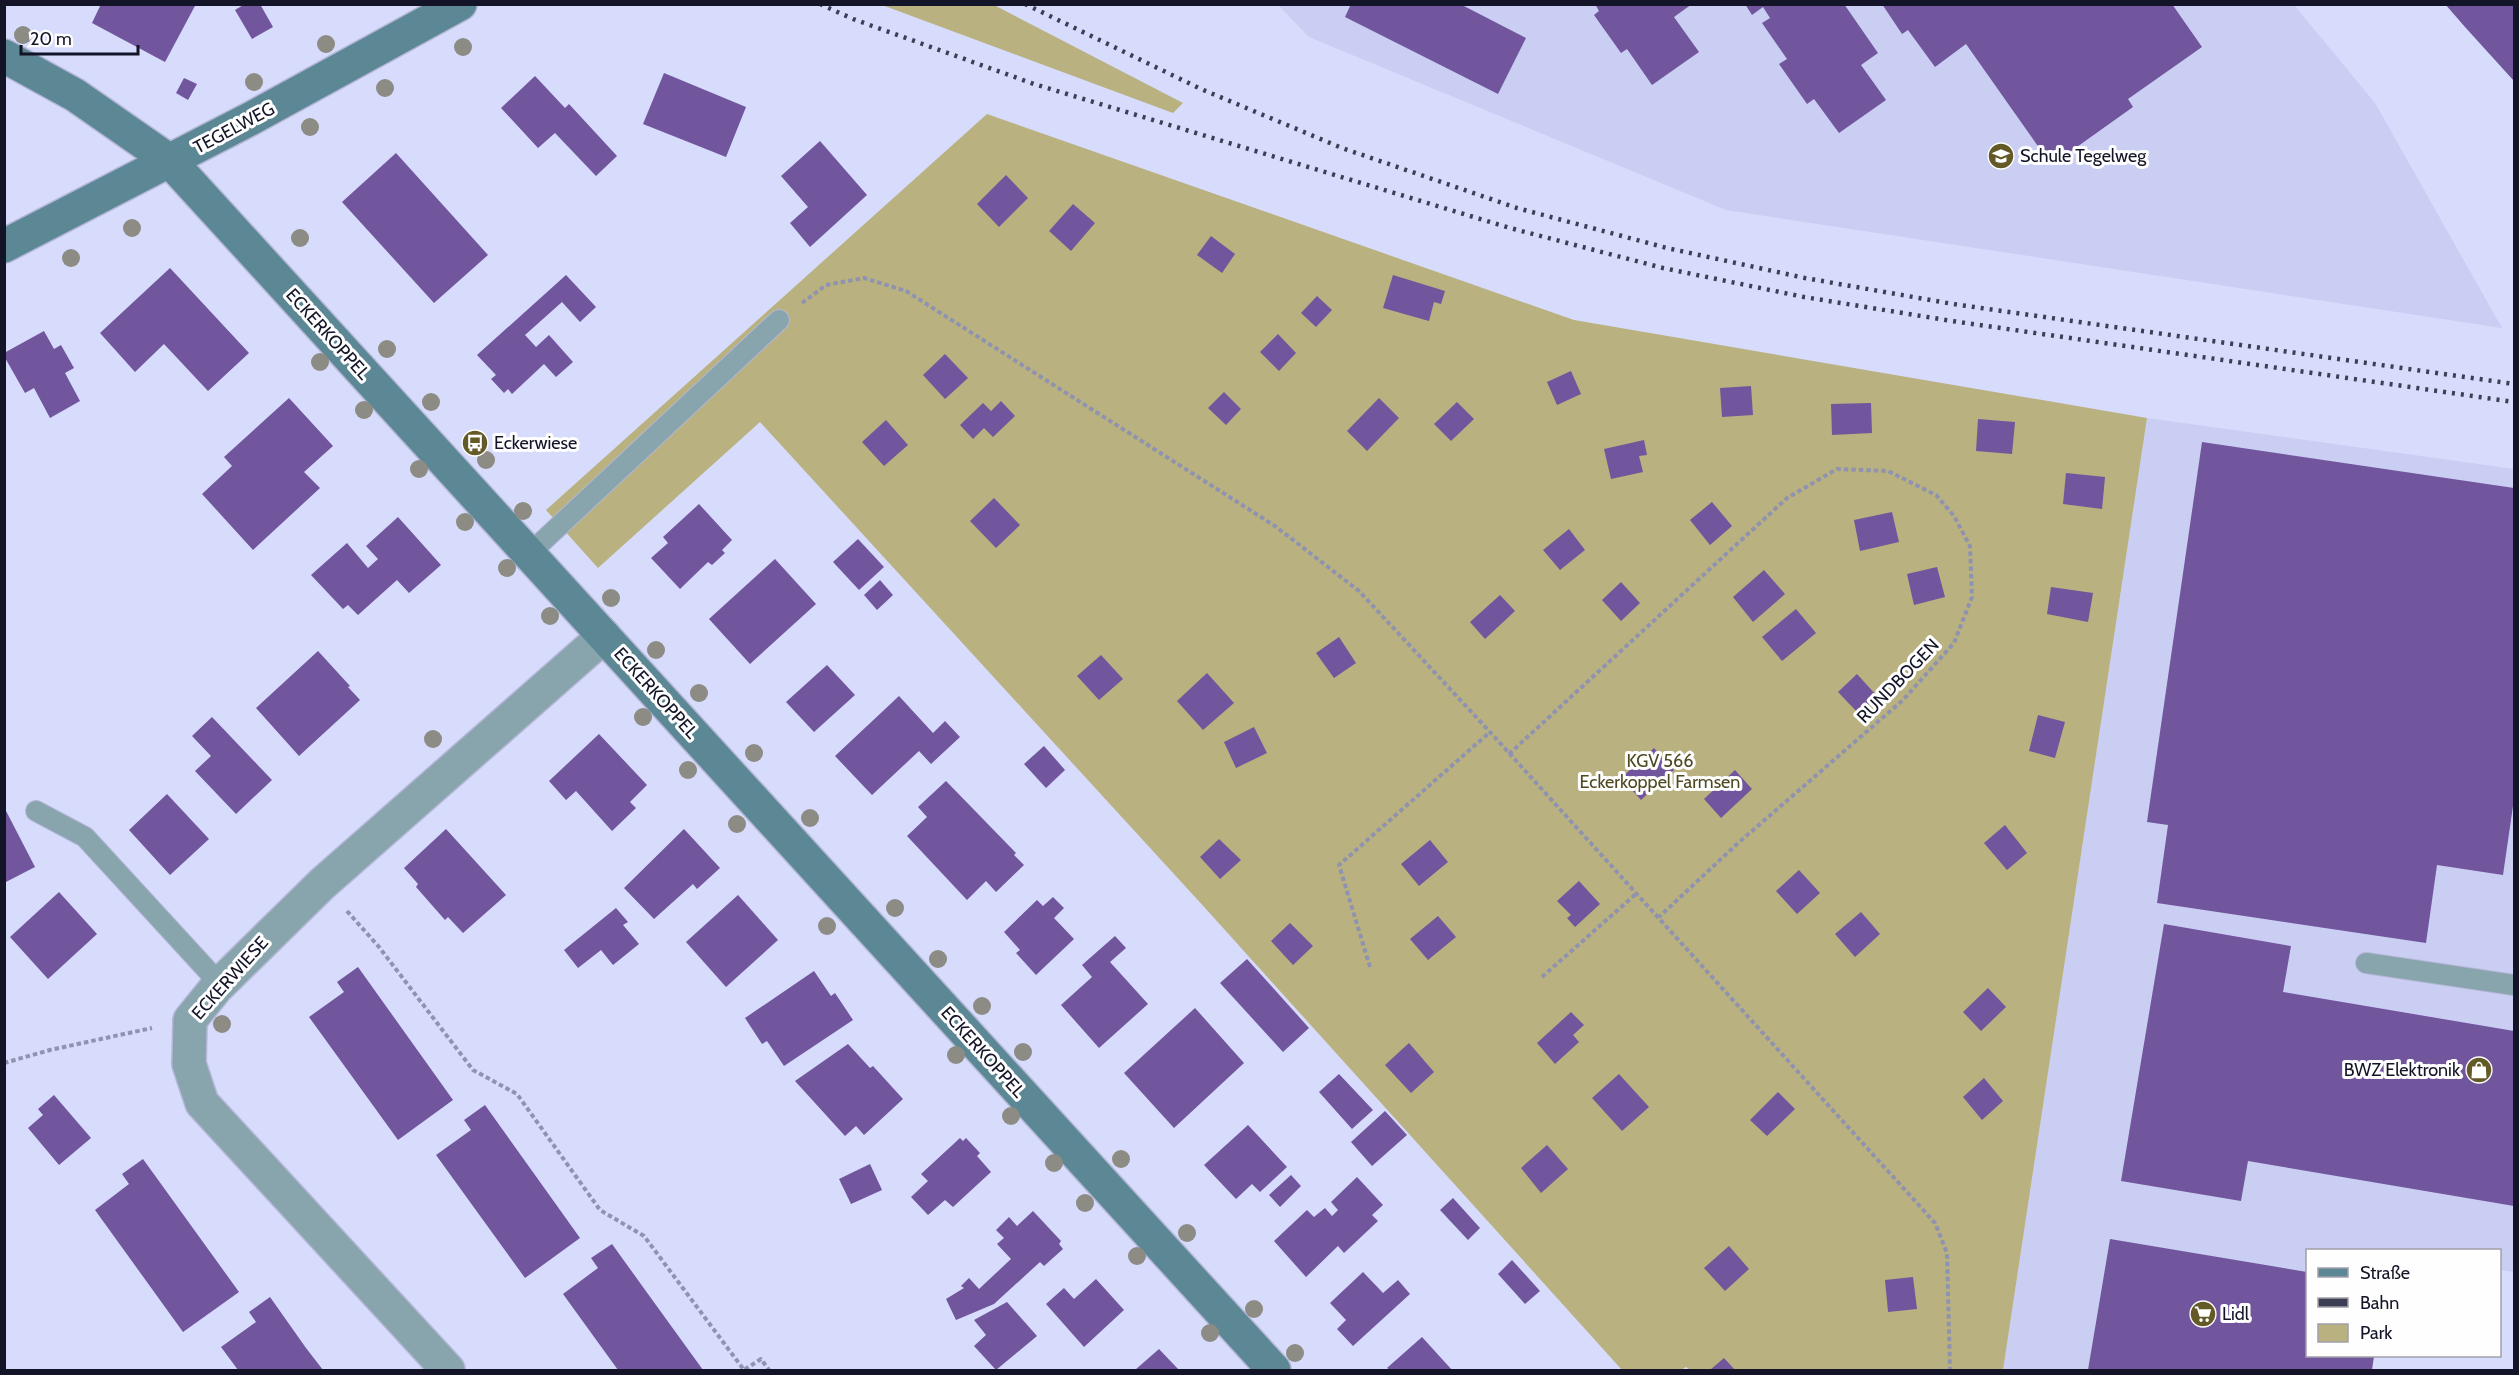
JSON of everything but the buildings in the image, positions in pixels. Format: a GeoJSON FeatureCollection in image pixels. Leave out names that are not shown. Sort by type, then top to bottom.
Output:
{"type":"FeatureCollection","features":[{"type":"Feature","properties":{"kind":"street","name":"TEGELWEG"},"geometry":{"type":"LineString","coordinates":[[4,246],[125,182],[170,161],[460,4]]}},
{"type":"Feature","properties":{"kind":"street","name":"ECKERKOPPEL"},"geometry":{"type":"LineString","coordinates":[[4,56],[75,95],[170,161],[1274,1371]]}},
{"type":"Feature","properties":{"kind":"street","name":"ECKERWIESE"},"geometry":{"type":"LineString","coordinates":[[448,1371],[202,1103],[189,1064],[190,1020],[220,984],[322,884],[604,636]]}},
{"type":"Feature","properties":{"kind":"lane"},"geometry":{"type":"LineString","coordinates":[[529,554],[779,320]]}},
{"type":"Feature","properties":{"kind":"lane"},"geometry":{"type":"LineString","coordinates":[[36,811],[85,837],[220,984]]}},
{"type":"Feature","properties":{"kind":"lane"},"geometry":{"type":"LineString","coordinates":[[2366,963],[2514,985]]}},
{"type":"Feature","properties":{"kind":"path"},"geometry":{"type":"LineString","coordinates":[[779,320],[826,285],[864,278],[906,291],[1275,526],[1359,591],[1935,1222],[1947,1253],[1950,1371]]}},
{"type":"Feature","properties":{"kind":"path","name":"RUNDBOGEN"},"geometry":{"type":"LineString","coordinates":[[1509,754],[1787,498],[1837,469],[1888,471],[1936,495],[1954,516],[1970,546],[1972,597],[1954,643],[1903,700],[1737,844],[1659,917]]}},
{"type":"Feature","properties":{"kind":"path"},"geometry":{"type":"LineString","coordinates":[[1370,967],[1339,865],[1490,732]]}},
{"type":"Feature","properties":{"kind":"path"},"geometry":{"type":"LineString","coordinates":[[322,884],[379,947],[473,1070],[517,1094],[600,1210],[644,1236],[744,1370],[761,1359],[769,1371]]}},
{"type":"Feature","properties":{"kind":"path"},"geometry":{"type":"LineString","coordinates":[[1542,977],[1637,893]]}},
{"type":"Feature","properties":{"kind":"path"},"geometry":{"type":"LineString","coordinates":[[4,1063],[50,1050],[190,1020]]}},
{"type":"Feature","properties":{"kind":"shaded area","name":"Schule Tegelweg"},"geometry":{"type":"Polygon","coordinates":[[[1278,5],[2294,5],[2375,103],[2502,328],[1726,210],[1309,37],[1278,5]]]}},
{"type":"Feature","properties":{"kind":"shaded area"},"geometry":{"type":"Polygon","coordinates":[[[2147,418],[2514,469],[2514,1272],[2501,1270],[2501,1249],[2306,1249],[2306,1357],[2374,1357],[2372,1370],[2003,1370],[2147,418]]]}},
{"type":"Feature","properties":{"kind":"green space"},"geometry":{"type":"Polygon","coordinates":[[[882,5],[994,5],[1183,103],[1173,113],[882,5]]]}},
{"type":"Feature","properties":{"kind":"green space","name":"KGV 566 Eckerkoppel Farmsen"},"geometry":{"type":"Polygon","coordinates":[[[987,114],[1574,320],[2147,418],[2003,1370],[1690,1370],[1686,1367],[1681,1370],[1622,1370],[1206,909],[760,422],[598,568],[546,510],[987,114]]]}},
{"type":"Feature","properties":{"kind":"railway"},"geometry":{"type":"LineString","coordinates":[[820,4],[853,19],[1034,84],[1510,228],[1663,268],[1804,297],[1952,321],[2514,402]]}},
{"type":"Feature","properties":{"kind":"railway"},"geometry":{"type":"LineString","coordinates":[[1025,4],[1201,89],[1342,148],[1517,208],[1667,248],[1805,278],[1953,304],[2514,384]]}},
{"type":"Feature","properties":{"kind":"place","name":"Schule Tegelweg"},"geometry":{"type":"Point","coordinates":[2001,156]}},
{"type":"Feature","properties":{"kind":"place","name":"Eckerwiese"},"geometry":{"type":"Point","coordinates":[475,443]}},
{"type":"Feature","properties":{"kind":"place","name":"BWZ Elektronik"},"geometry":{"type":"Point","coordinates":[2479,1070]}},
{"type":"Feature","properties":{"kind":"place","name":"Lidl"},"geometry":{"type":"Point","coordinates":[2203,1314]}}]}
